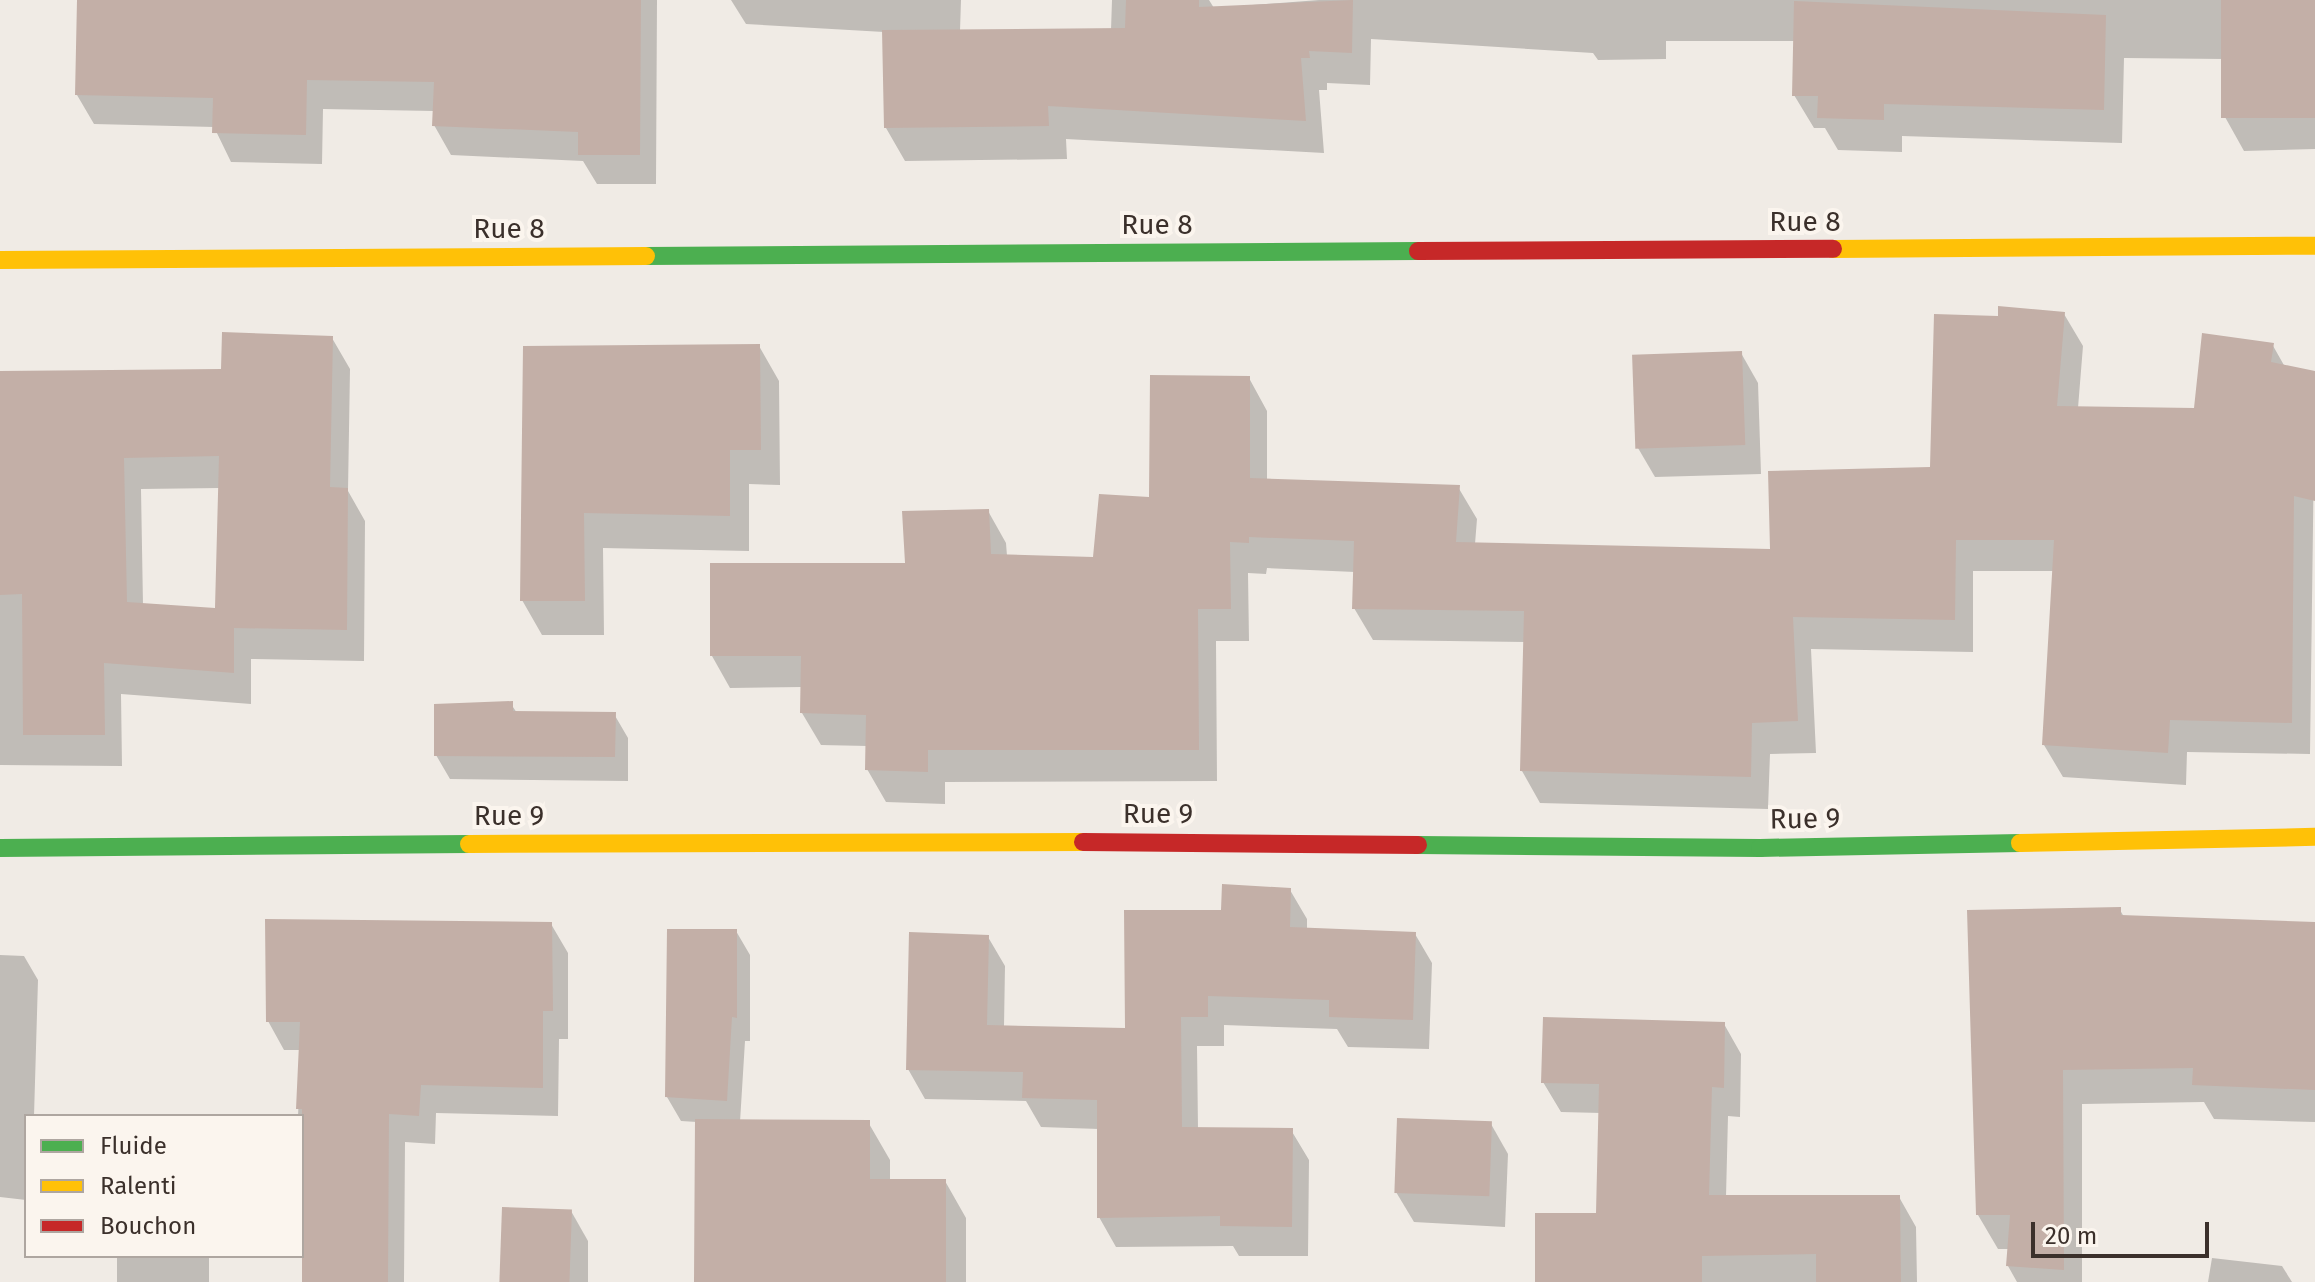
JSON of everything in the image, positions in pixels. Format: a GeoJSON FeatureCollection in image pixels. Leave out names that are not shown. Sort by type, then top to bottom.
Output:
{"type":"FeatureCollection","features":[{"type":"Feature","properties":{"kind":"street","name":"Rue 8"},"geometry":{"type":"LineString","coordinates":[[0,260],[2315,246]]}},
{"type":"Feature","properties":{"kind":"street","name":"Rue 9"},"geometry":{"type":"LineString","coordinates":[[0,848],[901,840],[1760,848],[2315,837]]}},
{"type":"Feature","properties":{"kind":"building"},"geometry":{"type":"Polygon","coordinates":[[[77,0],[641,0],[640,155],[578,155],[578,132],[432,126],[434,82],[307,80],[306,135],[212,133],[213,98],[75,95],[77,0]]]}},
{"type":"Feature","properties":{"kind":"building"},"geometry":{"type":"Polygon","coordinates":[[[1126,0],[1199,0],[1199,7],[1353,0],[1352,53],[1309,51],[1310,58],[1301,58],[1306,121],[1048,106],[1049,126],[884,128],[882,30],[1125,28],[1126,0]]]}},
{"type":"Feature","properties":{"kind":"building"},"geometry":{"type":"Polygon","coordinates":[[[2221,0],[2315,0],[2315,118],[2221,118],[2221,0]]]}},
{"type":"Feature","properties":{"kind":"building"},"geometry":{"type":"Polygon","coordinates":[[[1794,1],[2106,15],[2104,110],[1884,104],[1884,120],[1817,118],[1818,96],[1792,96],[1794,1]]]}},
{"type":"Feature","properties":{"kind":"building"},"geometry":{"type":"Polygon","coordinates":[[[1998,306],[2065,312],[2057,406],[2194,408],[2202,333],[2274,343],[2271,362],[2315,371],[2315,501],[2294,496],[2292,723],[2170,720],[2168,753],[2042,745],[2054,540],[1956,540],[1955,620],[1793,617],[1798,721],[1752,723],[1751,777],[1520,771],[1524,611],[1352,609],[1354,541],[1249,537],[1249,543],[1230,542],[1231,609],[1198,609],[1199,750],[928,750],[928,772],[865,770],[866,715],[800,713],[801,656],[710,656],[710,563],[905,563],[902,511],[989,509],[991,554],[1093,557],[1099,494],[1149,497],[1150,375],[1250,376],[1250,478],[1460,485],[1456,542],[1770,549],[1768,471],[1930,467],[1934,314],[1998,316],[1998,306]]]}},
{"type":"Feature","properties":{"kind":"building"},"geometry":{"type":"Polygon","coordinates":[[[222,332],[333,336],[330,487],[348,488],[347,630],[234,628],[234,673],[104,663],[105,735],[23,735],[22,594],[0,595],[0,371],[221,369],[222,332]],[[219,456],[124,458],[127,602],[215,608],[219,456]]]}},
{"type":"Feature","properties":{"kind":"building"},"geometry":{"type":"Polygon","coordinates":[[[760,344],[761,450],[730,450],[730,516],[584,513],[585,601],[520,601],[523,346],[760,344]]]}},
{"type":"Feature","properties":{"kind":"building"},"geometry":{"type":"Polygon","coordinates":[[[1742,351],[1745,445],[1635,449],[1632,355],[1742,351]]]}},
{"type":"Feature","properties":{"kind":"building"},"geometry":{"type":"Polygon","coordinates":[[[513,701],[513,711],[616,712],[615,757],[434,756],[434,704],[513,701]]]}},
{"type":"Feature","properties":{"kind":"building"},"geometry":{"type":"Polygon","coordinates":[[[1222,884],[1291,888],[1290,927],[1416,932],[1413,1020],[1329,1017],[1329,1000],[1208,996],[1208,1017],[1181,1017],[1182,1127],[1293,1128],[1292,1227],[1220,1226],[1220,1216],[1097,1218],[1097,1100],[1022,1098],[1023,1072],[906,1070],[909,932],[989,935],[987,1025],[1125,1028],[1124,910],[1221,910],[1222,884]]]}},
{"type":"Feature","properties":{"kind":"building"},"geometry":{"type":"Polygon","coordinates":[[[2121,907],[2121,915],[2315,922],[2315,1090],[2192,1085],[2193,1068],[2063,1070],[2064,1270],[2006,1266],[2010,1215],[1976,1215],[1967,910],[2121,907]]]}},
{"type":"Feature","properties":{"kind":"building"},"geometry":{"type":"Polygon","coordinates":[[[265,919],[552,922],[553,1011],[543,1011],[543,1088],[421,1085],[419,1116],[389,1114],[388,1282],[302,1282],[304,1114],[302,1109],[296,1109],[300,1022],[266,1022],[265,919]]]}},
{"type":"Feature","properties":{"kind":"building"},"geometry":{"type":"Polygon","coordinates":[[[667,929],[737,929],[737,1018],[732,1017],[727,1101],[665,1097],[667,929]]]}},
{"type":"Feature","properties":{"kind":"building"},"geometry":{"type":"Polygon","coordinates":[[[1543,1017],[1725,1022],[1724,1088],[1712,1087],[1709,1195],[1900,1195],[1901,1282],[1816,1282],[1816,1254],[1702,1256],[1702,1282],[1535,1282],[1535,1213],[1596,1213],[1599,1084],[1541,1083],[1543,1017]]]}},
{"type":"Feature","properties":{"kind":"building"},"geometry":{"type":"Polygon","coordinates":[[[1397,1118],[1492,1121],[1489,1196],[1394,1193],[1397,1118]]]}},
{"type":"Feature","properties":{"kind":"building"},"geometry":{"type":"Polygon","coordinates":[[[695,1119],[870,1120],[870,1179],[946,1179],[946,1282],[694,1282],[695,1119]]]}},
{"type":"Feature","properties":{"kind":"building"},"geometry":{"type":"Polygon","coordinates":[[[502,1207],[572,1209],[569,1282],[499,1282],[502,1207]]]}},
{"type":"Feature","properties":{"kind":"traffic: fast"},"geometry":{"type":"LineString","coordinates":[[646,256],[1418,251]]}},
{"type":"Feature","properties":{"kind":"traffic: fast"},"geometry":{"type":"LineString","coordinates":[[1418,845],[1760,848],[2020,843]]}},
{"type":"Feature","properties":{"kind":"traffic: fast"},"geometry":{"type":"LineString","coordinates":[[0,848],[469,844]]}},
{"type":"Feature","properties":{"kind":"traffic: slow"},"geometry":{"type":"LineString","coordinates":[[1833,249],[2315,246]]}},
{"type":"Feature","properties":{"kind":"traffic: slow"},"geometry":{"type":"LineString","coordinates":[[0,260],[646,256]]}},
{"type":"Feature","properties":{"kind":"traffic: slow"},"geometry":{"type":"LineString","coordinates":[[2020,843],[2315,837]]}},
{"type":"Feature","properties":{"kind":"traffic: slow"},"geometry":{"type":"LineString","coordinates":[[469,844],[1083,842]]}},
{"type":"Feature","properties":{"kind":"traffic: jam"},"geometry":{"type":"LineString","coordinates":[[1418,251],[1833,249]]}},
{"type":"Feature","properties":{"kind":"traffic: jam"},"geometry":{"type":"LineString","coordinates":[[1083,842],[1418,845]]}}]}
